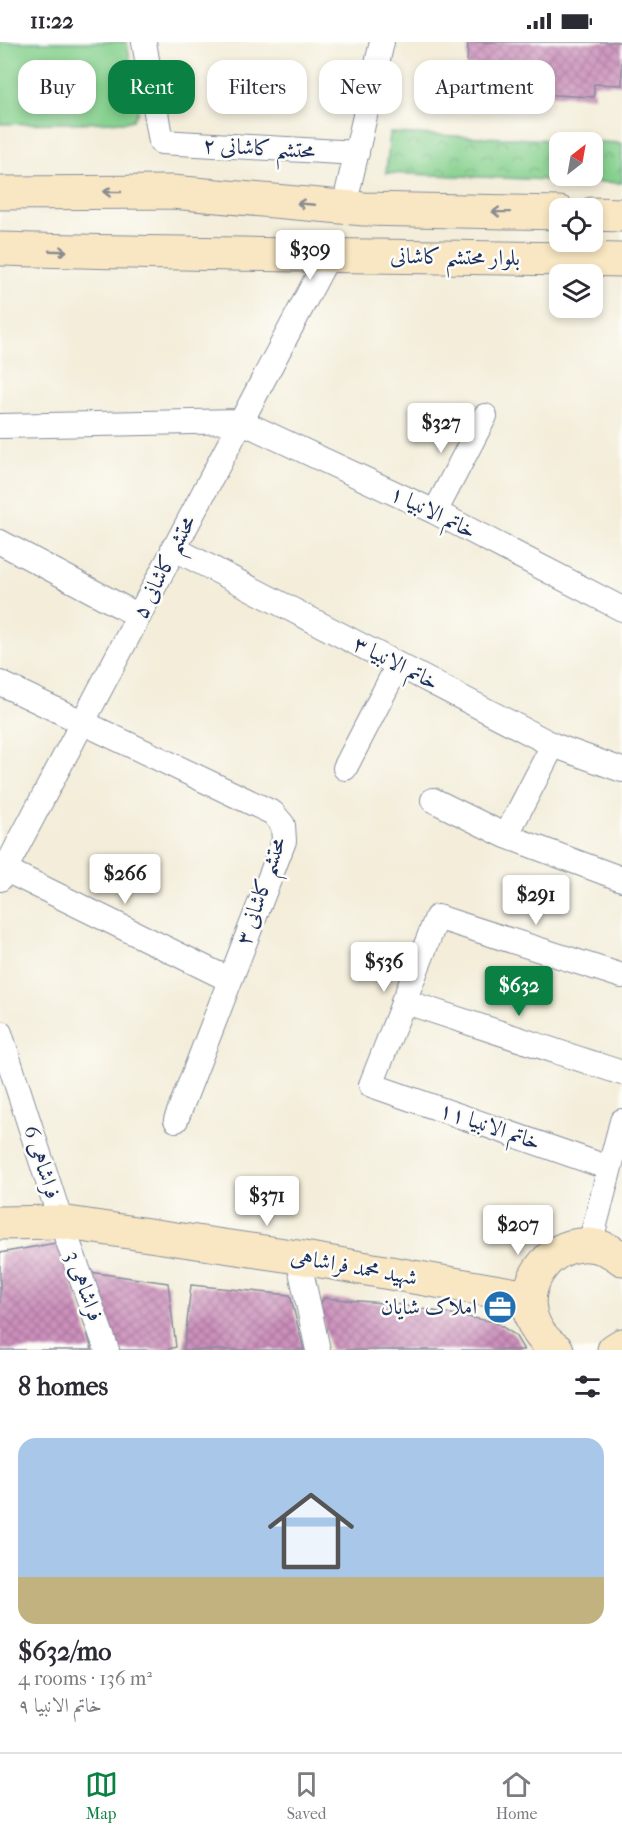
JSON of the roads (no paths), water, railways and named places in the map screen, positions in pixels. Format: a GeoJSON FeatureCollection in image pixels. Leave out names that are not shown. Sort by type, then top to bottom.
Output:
{"type":"FeatureCollection","features":[{"type":"Feature","properties":{"kind":"main road","name":"بلوار محتشم کاشانی"},"geometry":{"type":"LineString","coordinates":[[0,193],[172,192],[344,207],[549,213]]}},
{"type":"Feature","properties":{"kind":"main road"},"geometry":{"type":"LineString","coordinates":[[603,214],[622,214]]}},
{"type":"Feature","properties":{"kind":"main road","name":"بلوار محتشم کاشانی"},"geometry":{"type":"LineString","coordinates":[[0,249],[232,256],[329,255],[622,260]]}},
{"type":"Feature","properties":{"kind":"main road","name":"شهید محمد فراشاهی"},"geometry":{"type":"LineString","coordinates":[[0,1223],[61,1222],[298,1257],[528,1297]]}},
{"type":"Feature","properties":{"kind":"main road"},"geometry":{"type":"LineString","coordinates":[[557,1350],[540,1335],[531,1317],[528,1297],[534,1276],[548,1258],[568,1247],[590,1244],[612,1251],[622,1258]]}},
{"type":"Feature","properties":{"kind":"main road"},"geometry":{"type":"LineString","coordinates":[[614,1350],[622,1345]]}},
{"type":"Feature","properties":{"kind":"street","name":"محتشم کاشانی ۲"},"geometry":{"type":"LineString","coordinates":[[144,42],[161,142],[357,153]]}},
{"type":"Feature","properties":{"kind":"street"},"geometry":{"type":"LineString","coordinates":[[344,207],[382,42]]}},
{"type":"Feature","properties":{"kind":"street","name":"محتشم کاشانی ۵"},"geometry":{"type":"LineString","coordinates":[[2,872],[84,723],[173,548],[329,255]]}},
{"type":"Feature","properties":{"kind":"street"},"geometry":{"type":"LineString","coordinates":[[435,512],[485,416]]}},
{"type":"Feature","properties":{"kind":"street"},"geometry":{"type":"LineString","coordinates":[[0,426],[240,421]]}},
{"type":"Feature","properties":{"kind":"street","name":"خاتم الانبیا ۱"},"geometry":{"type":"LineString","coordinates":[[240,421],[435,512],[622,609]]}},
{"type":"Feature","properties":{"kind":"street"},"geometry":{"type":"LineString","coordinates":[[0,542],[139,616]]}},
{"type":"Feature","properties":{"kind":"street","name":"خاتم الانبیا ۳"},"geometry":{"type":"LineString","coordinates":[[173,548],[553,745],[622,770]]}},
{"type":"Feature","properties":{"kind":"street"},"geometry":{"type":"LineString","coordinates":[[345,768],[398,665]]}},
{"type":"Feature","properties":{"kind":"street","name":"محتشم کاشانی ۳"},"geometry":{"type":"LineString","coordinates":[[0,683],[273,813],[283,825],[284,841],[176,1120]]}},
{"type":"Feature","properties":{"kind":"street"},"geometry":{"type":"LineString","coordinates":[[506,836],[553,745]]}},
{"type":"Feature","properties":{"kind":"street"},"geometry":{"type":"LineString","coordinates":[[433,800],[506,836],[622,879]]}},
{"type":"Feature","properties":{"kind":"street"},"geometry":{"type":"LineString","coordinates":[[2,872],[230,980]]}},
{"type":"Feature","properties":{"kind":"street"},"geometry":{"type":"LineString","coordinates":[[622,976],[437,916],[404,1001],[622,1073]]}},
{"type":"Feature","properties":{"kind":"street","name":"خاتم الانبیا ۱۱"},"geometry":{"type":"LineString","coordinates":[[404,1001],[371,1085],[609,1167]]}},
{"type":"Feature","properties":{"kind":"street","name":"فراشاهی 6"},"geometry":{"type":"LineString","coordinates":[[0,1033],[61,1222]]}},
{"type":"Feature","properties":{"kind":"street"},"geometry":{"type":"LineString","coordinates":[[590,1244],[622,1121]]}},
{"type":"Feature","properties":{"kind":"street","name":"فراشاهی 3"},"geometry":{"type":"LineString","coordinates":[[61,1222],[106,1350]]}},
{"type":"Feature","properties":{"kind":"street"},"geometry":{"type":"LineString","coordinates":[[298,1257],[318,1350]]}},
{"type":"Feature","properties":{"kind":"place","name":"املاک شایان"},"geometry":{"type":"Point","coordinates":[500,1307]}}]}
